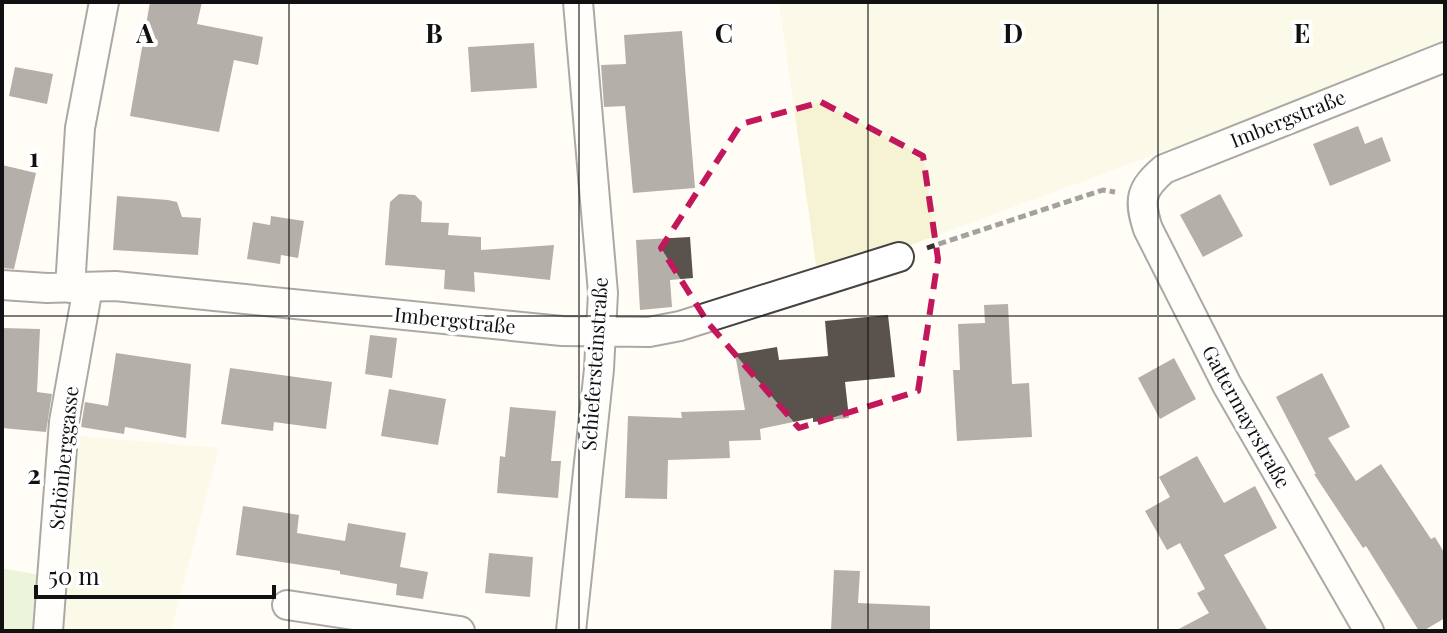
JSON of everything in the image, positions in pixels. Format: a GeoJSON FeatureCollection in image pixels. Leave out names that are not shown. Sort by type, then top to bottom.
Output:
{"type":"FeatureCollection","features":[{"type":"Feature","properties":{"kind":"street","name":"Schönberggasse"},"geometry":{"type":"LineString","coordinates":[[48,631],[64,422],[79,287],[80,128],[104,2]]}},
{"type":"Feature","properties":{"kind":"street","name":"Schiefersteinstraße"},"geometry":{"type":"LineString","coordinates":[[571,631],[603,293],[578,2]]}},
{"type":"Feature","properties":{"kind":"street","name":"Imbergstraße"},"geometry":{"type":"LineString","coordinates":[[1142,195],[1151,180],[1164,169],[1445,57]]}},
{"type":"Feature","properties":{"kind":"street","name":"Gattermayrstraße"},"geometry":{"type":"LineString","coordinates":[[1142,195],[1142,212],[1148,229],[1227,385],[1369,631]]}},
{"type":"Feature","properties":{"kind":"street","name":"Imbergstraße"},"geometry":{"type":"LineString","coordinates":[[2,285],[115,286],[562,331],[649,332],[680,326],[899,257]]}},
{"type":"Feature","properties":{"kind":"street"},"geometry":{"type":"LineString","coordinates":[[287,605],[460,631]]}},
{"type":"Feature","properties":{"kind":"path"},"geometry":{"type":"LineString","coordinates":[[899,257],[1103,190],[1142,195]]}},
{"type":"Feature","properties":{"kind":"highlighted area"},"geometry":{"type":"Polygon","coordinates":[[[821,102],[923,156],[938,259],[918,391],[799,428],[708,323],[661,248],[741,124],[821,102]]]}},
{"type":"Feature","properties":{"kind":"shaded area"},"geometry":{"type":"Polygon","coordinates":[[[779,2],[1445,2],[1445,47],[908,246],[817,271],[779,2]]]}},
{"type":"Feature","properties":{"kind":"shaded area"},"geometry":{"type":"Polygon","coordinates":[[[78,436],[219,448],[171,631],[61,631],[78,436]]]}},
{"type":"Feature","properties":{"kind":"green space"},"geometry":{"type":"Polygon","coordinates":[[[2,568],[39,575],[35,631],[2,631],[2,568]]]}},
{"type":"Feature","properties":{"kind":"building"},"geometry":{"type":"Polygon","coordinates":[[[150,2],[202,2],[197,24],[263,37],[258,65],[234,60],[219,132],[130,116],[150,2]]]}},
{"type":"Feature","properties":{"kind":"building"},"geometry":{"type":"Polygon","coordinates":[[[682,31],[695,188],[633,193],[625,106],[604,107],[601,65],[626,64],[624,35],[682,31]]]}},
{"type":"Feature","properties":{"kind":"building"},"geometry":{"type":"Polygon","coordinates":[[[534,43],[537,88],[471,92],[468,47],[534,43]]]}},
{"type":"Feature","properties":{"kind":"building"},"geometry":{"type":"Polygon","coordinates":[[[15,67],[53,74],[47,104],[9,96],[15,67]]]}},
{"type":"Feature","properties":{"kind":"building"},"geometry":{"type":"Polygon","coordinates":[[[1358,126],[1365,144],[1382,137],[1391,161],[1330,186],[1313,144],[1358,126]]]}},
{"type":"Feature","properties":{"kind":"building"},"geometry":{"type":"Polygon","coordinates":[[[2,165],[36,173],[14,269],[2,268],[2,165]]]}},
{"type":"Feature","properties":{"kind":"building"},"geometry":{"type":"Polygon","coordinates":[[[399,194],[415,195],[422,202],[421,222],[449,223],[448,235],[481,237],[481,250],[554,245],[550,280],[474,272],[475,292],[444,289],[445,270],[385,265],[390,202],[399,194]]]}},
{"type":"Feature","properties":{"kind":"building"},"geometry":{"type":"Polygon","coordinates":[[[1220,194],[1243,236],[1203,257],[1180,215],[1220,194]]]}},
{"type":"Feature","properties":{"kind":"building"},"geometry":{"type":"Polygon","coordinates":[[[117,196],[177,202],[182,217],[201,218],[198,255],[113,250],[117,196]]]}},
{"type":"Feature","properties":{"kind":"building"},"geometry":{"type":"Polygon","coordinates":[[[271,216],[304,221],[298,258],[281,255],[280,264],[247,259],[253,222],[270,225],[271,216]]]}},
{"type":"Feature","properties":{"kind":"building"},"geometry":{"type":"Polygon","coordinates":[[[690,237],[693,278],[670,280],[672,307],[640,310],[636,240],[690,237]]]}},
{"type":"Feature","properties":{"kind":"building"},"geometry":{"type":"Polygon","coordinates":[[[1008,304],[1012,384],[1029,383],[1032,437],[957,441],[953,370],[960,370],[958,324],[985,323],[984,305],[1008,304]]]}},
{"type":"Feature","properties":{"kind":"building"},"geometry":{"type":"Polygon","coordinates":[[[888,315],[895,377],[845,382],[849,418],[813,422],[813,418],[760,429],[761,440],[729,441],[730,458],[668,460],[667,499],[625,498],[628,416],[682,418],[681,412],[745,410],[735,354],[777,347],[779,360],[828,356],[825,321],[888,315]]]}},
{"type":"Feature","properties":{"kind":"building"},"geometry":{"type":"Polygon","coordinates":[[[2,328],[40,329],[37,392],[52,394],[46,432],[2,428],[2,328]]]}},
{"type":"Feature","properties":{"kind":"building"},"geometry":{"type":"Polygon","coordinates":[[[370,335],[397,338],[392,378],[365,374],[370,335]]]}},
{"type":"Feature","properties":{"kind":"building"},"geometry":{"type":"Polygon","coordinates":[[[116,353],[191,364],[186,438],[125,427],[124,434],[81,427],[85,402],[108,406],[116,353]]]}},
{"type":"Feature","properties":{"kind":"building"},"geometry":{"type":"Polygon","coordinates":[[[1174,358],[1196,399],[1160,419],[1138,378],[1174,358]]]}},
{"type":"Feature","properties":{"kind":"building"},"geometry":{"type":"Polygon","coordinates":[[[230,368],[332,382],[326,429],[274,422],[273,431],[221,424],[230,368]]]}},
{"type":"Feature","properties":{"kind":"building"},"geometry":{"type":"Polygon","coordinates":[[[1322,373],[1350,427],[1328,438],[1356,481],[1381,464],[1431,539],[1435,537],[1445,554],[1445,618],[1423,631],[1419,631],[1366,546],[1363,548],[1314,474],[1276,397],[1322,373]]]}},
{"type":"Feature","properties":{"kind":"building"},"geometry":{"type":"Polygon","coordinates":[[[389,389],[446,399],[438,445],[381,436],[389,389]]]}},
{"type":"Feature","properties":{"kind":"building"},"geometry":{"type":"Polygon","coordinates":[[[510,407],[556,411],[551,461],[561,461],[558,498],[497,493],[500,456],[505,457],[510,407]]]}},
{"type":"Feature","properties":{"kind":"building"},"geometry":{"type":"Polygon","coordinates":[[[1197,456],[1224,503],[1255,486],[1277,528],[1224,555],[1268,631],[1175,631],[1209,613],[1197,593],[1205,589],[1180,543],[1167,550],[1145,511],[1170,497],[1159,477],[1197,456]]]}},
{"type":"Feature","properties":{"kind":"building"},"geometry":{"type":"Polygon","coordinates":[[[243,506],[299,515],[297,533],[345,541],[348,523],[406,533],[400,567],[428,572],[423,599],[396,595],[397,584],[340,574],[340,571],[236,555],[243,506]]]}},
{"type":"Feature","properties":{"kind":"building"},"geometry":{"type":"Polygon","coordinates":[[[489,553],[533,557],[530,597],[485,593],[489,553]]]}},
{"type":"Feature","properties":{"kind":"building"},"geometry":{"type":"Polygon","coordinates":[[[834,570],[860,571],[858,603],[930,606],[930,631],[831,631],[834,570]]]}}]}
